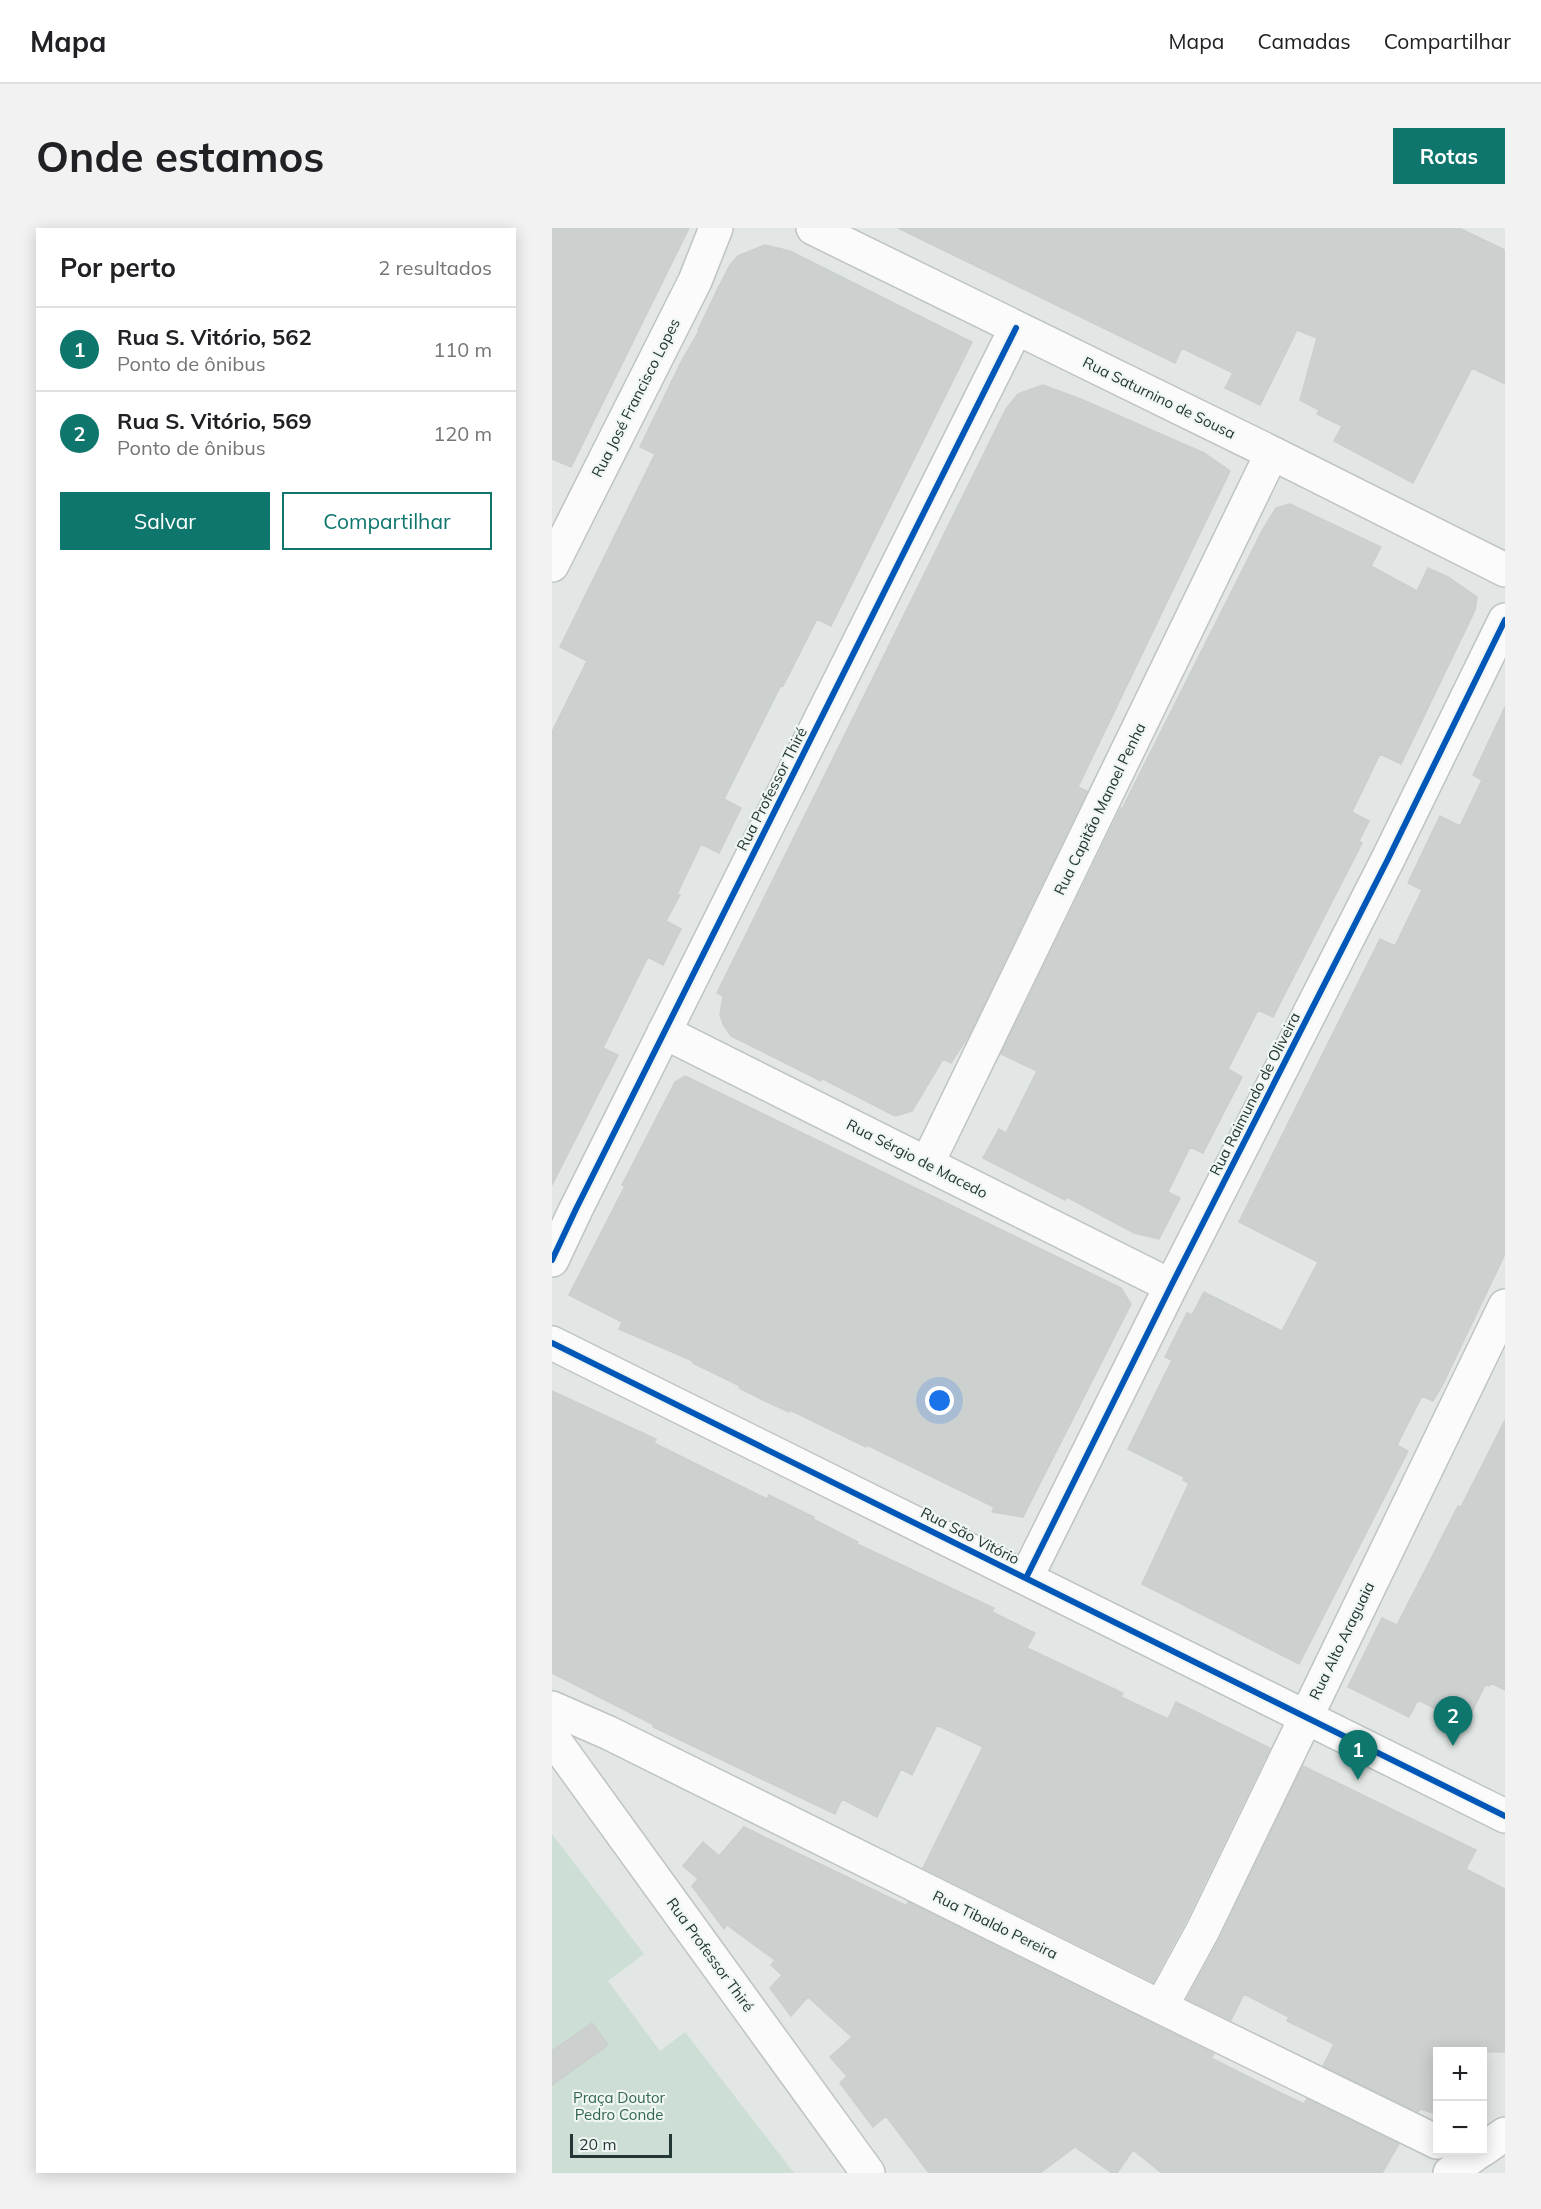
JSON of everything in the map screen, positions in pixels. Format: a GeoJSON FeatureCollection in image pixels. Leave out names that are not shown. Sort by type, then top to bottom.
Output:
{"type":"FeatureCollection","features":[{"type":"Feature","properties":{"kind":"street","name":"Rua José Francisco Lopes"},"geometry":{"type":"LineString","coordinates":[[552,565],[695,281],[716,228]]}},
{"type":"Feature","properties":{"kind":"street","name":"Rua Saturnino de Sousa"},"geometry":{"type":"LineString","coordinates":[[813,228],[1505,570]]}},
{"type":"Feature","properties":{"kind":"street","name":"Rua Professor Thiré"},"geometry":{"type":"LineString","coordinates":[[552,1260],[1016,328]]}},
{"type":"Feature","properties":{"kind":"street","name":"Rua Capitão Manoel Penha"},"geometry":{"type":"LineString","coordinates":[[927,1164],[1272,453]]}},
{"type":"Feature","properties":{"kind":"street","name":"Rua Raimundo de Oliveira"},"geometry":{"type":"LineString","coordinates":[[1026,1578],[1505,620]]}},
{"type":"Feature","properties":{"kind":"street","name":"Rua Sérgio de Macedo"},"geometry":{"type":"LineString","coordinates":[[664,1032],[1170,1286]]}},
{"type":"Feature","properties":{"kind":"street","name":"Rua Alto Araguaia"},"geometry":{"type":"LineString","coordinates":[[1161,2007],[1203,1930],[1505,1306]]}},
{"type":"Feature","properties":{"kind":"street","name":"Rua São Vitório"},"geometry":{"type":"LineString","coordinates":[[552,1343],[1505,1816]]}},
{"type":"Feature","properties":{"kind":"street","name":"Rua Tibaldo Pereira"},"geometry":{"type":"LineString","coordinates":[[552,1708],[609,1733],[1433,2140]]}},
{"type":"Feature","properties":{"kind":"street","name":"Rua Professor Thiré"},"geometry":{"type":"LineString","coordinates":[[552,1737],[868,2173]]}},
{"type":"Feature","properties":{"kind":"street"},"geometry":{"type":"LineString","coordinates":[[1468,2156],[1505,2134]]}},
{"type":"Feature","properties":{"kind":"green space","name":"Praça Doutor Pedro Conde"},"geometry":{"type":"Polygon","coordinates":[[[552,1834],[644,1954],[608,1981],[660,2051],[685,2032],[794,2173],[552,2173],[552,1834]]]}},
{"type":"Feature","properties":{"kind":"building"},"geometry":{"type":"Polygon","coordinates":[[[552,228],[689,228],[571,467],[552,459],[552,228]]]}},
{"type":"Feature","properties":{"kind":"building"},"geometry":{"type":"Polygon","coordinates":[[[898,228],[1459,228],[1505,250],[1505,384],[1472,368],[1413,483],[1334,441],[1342,426],[1317,414],[1319,410],[1300,400],[1317,338],[1297,330],[1260,405],[1225,388],[1233,373],[1182,348],[1175,363],[898,228]]]}},
{"type":"Feature","properties":{"kind":"building"},"geometry":{"type":"Polygon","coordinates":[[[765,245],[790,251],[972,342],[831,626],[817,619],[724,799],[741,808],[719,853],[701,844],[677,894],[680,895],[666,921],[681,929],[663,965],[648,957],[603,1048],[618,1055],[552,1185],[552,732],[587,661],[560,647],[655,454],[640,447],[681,362],[699,331],[718,288],[730,265],[738,256],[765,245]]]}},
{"type":"Feature","properties":{"kind":"building"},"geometry":{"type":"Polygon","coordinates":[[[1043,385],[1204,453],[1230,471],[1078,787],[1087,791],[968,1037],[951,1063],[943,1059],[912,1111],[895,1116],[731,1036],[720,1015],[723,996],[717,993],[1006,409],[1018,394],[1043,385]]]}},
{"type":"Feature","properties":{"kind":"building"},"geometry":{"type":"Polygon","coordinates":[[[1290,504],[1381,547],[1371,566],[1417,591],[1428,568],[1448,577],[1477,597],[1475,610],[1401,764],[1380,754],[1352,812],[1369,821],[1359,841],[1362,843],[1273,1017],[1258,1010],[1228,1069],[1242,1077],[1203,1153],[1190,1147],[1168,1192],[1180,1198],[1159,1239],[1134,1233],[1067,1197],[1065,1200],[983,1158],[999,1129],[1006,1133],[1037,1071],[1001,1054],[1121,808],[1263,529],[1276,508],[1290,504]]]}},
{"type":"Feature","properties":{"kind":"building"},"geometry":{"type":"Polygon","coordinates":[[[1505,707],[1505,1254],[1443,1384],[1433,1401],[1422,1396],[1397,1445],[1408,1451],[1299,1664],[1142,1584],[1189,1483],[1183,1480],[1184,1477],[1128,1449],[1172,1360],[1165,1357],[1187,1313],[1192,1315],[1204,1292],[1282,1331],[1318,1262],[1239,1222],[1380,939],[1395,946],[1422,890],[1408,883],[1440,816],[1460,826],[1482,780],[1473,775],[1505,707]]]}},
{"type":"Feature","properties":{"kind":"building"},"geometry":{"type":"Polygon","coordinates":[[[685,1076],[1121,1288],[1131,1304],[1023,1517],[992,1512],[994,1507],[867,1445],[866,1447],[790,1410],[789,1412],[763,1400],[693,1361],[619,1329],[622,1322],[569,1295],[675,1082],[685,1076]]]}},
{"type":"Feature","properties":{"kind":"building"},"geometry":{"type":"Polygon","coordinates":[[[552,1391],[656,1439],[654,1443],[767,1499],[769,1495],[814,1517],[813,1519],[858,1542],[857,1544],[994,1608],[992,1612],[1035,1633],[1027,1648],[1123,1693],[1121,1697],[1168,1719],[1176,1702],[1270,1748],[1186,1921],[1153,1982],[923,1868],[983,1747],[937,1725],[912,1775],[901,1769],[877,1817],[842,1799],[835,1814],[653,1727],[654,1725],[552,1673],[552,1391]]]}},
{"type":"Feature","properties":{"kind":"building"},"geometry":{"type":"Polygon","coordinates":[[[1505,1420],[1505,1690],[1491,1683],[1489,1686],[1485,1685],[1466,1724],[1418,1700],[1409,1717],[1348,1687],[1382,1618],[1397,1625],[1505,1420]]]}},
{"type":"Feature","properties":{"kind":"building"},"geometry":{"type":"Polygon","coordinates":[[[1303,1766],[1476,1850],[1466,1869],[1505,1889],[1505,2052],[1487,2052],[1487,2047],[1433,2047],[1433,2113],[1420,2109],[1418,2112],[1323,2066],[1334,2044],[1287,2021],[1289,2017],[1244,1994],[1231,2020],[1187,1999],[1220,1938],[1303,1766]]]}},
{"type":"Feature","properties":{"kind":"building"},"geometry":{"type":"Polygon","coordinates":[[[744,1827],[907,1906],[908,1902],[1214,2054],[1211,2058],[1283,2094],[1304,2104],[1307,2099],[1399,2144],[1382,2173],[1162,2173],[1133,2150],[1117,2173],[1112,2173],[1075,2147],[1040,2173],[929,2173],[886,2116],[873,2127],[840,2083],[847,2076],[830,2057],[852,2037],[808,1997],[791,2016],[770,1988],[782,1975],[771,1965],[775,1960],[727,1925],[724,1929],[692,1886],[698,1879],[683,1866],[703,1842],[719,1856],[744,1827]]]}},
{"type":"Feature","properties":{"kind":"building"},"geometry":{"type":"Polygon","coordinates":[[[592,2023],[608,2045],[552,2085],[552,2051],[592,2023]]]}},
{"type":"Feature","properties":{"kind":"cycle path"},"geometry":{"type":"LineString","coordinates":[[552,1260],[1016,328]]}},
{"type":"Feature","properties":{"kind":"cycle path"},"geometry":{"type":"LineString","coordinates":[[1026,1578],[1171,1286],[1388,859],[1505,620]]}},
{"type":"Feature","properties":{"kind":"cycle path"},"geometry":{"type":"LineString","coordinates":[[552,1343],[1505,1816]]}},
{"type":"Feature","properties":{"kind":"place","name":"Rua S. Vitório, 569"},"geometry":{"type":"Point","coordinates":[1453,1746]}},
{"type":"Feature","properties":{"kind":"place","name":"Rua S. Vitório, 562"},"geometry":{"type":"Point","coordinates":[1358,1780]}}]}
